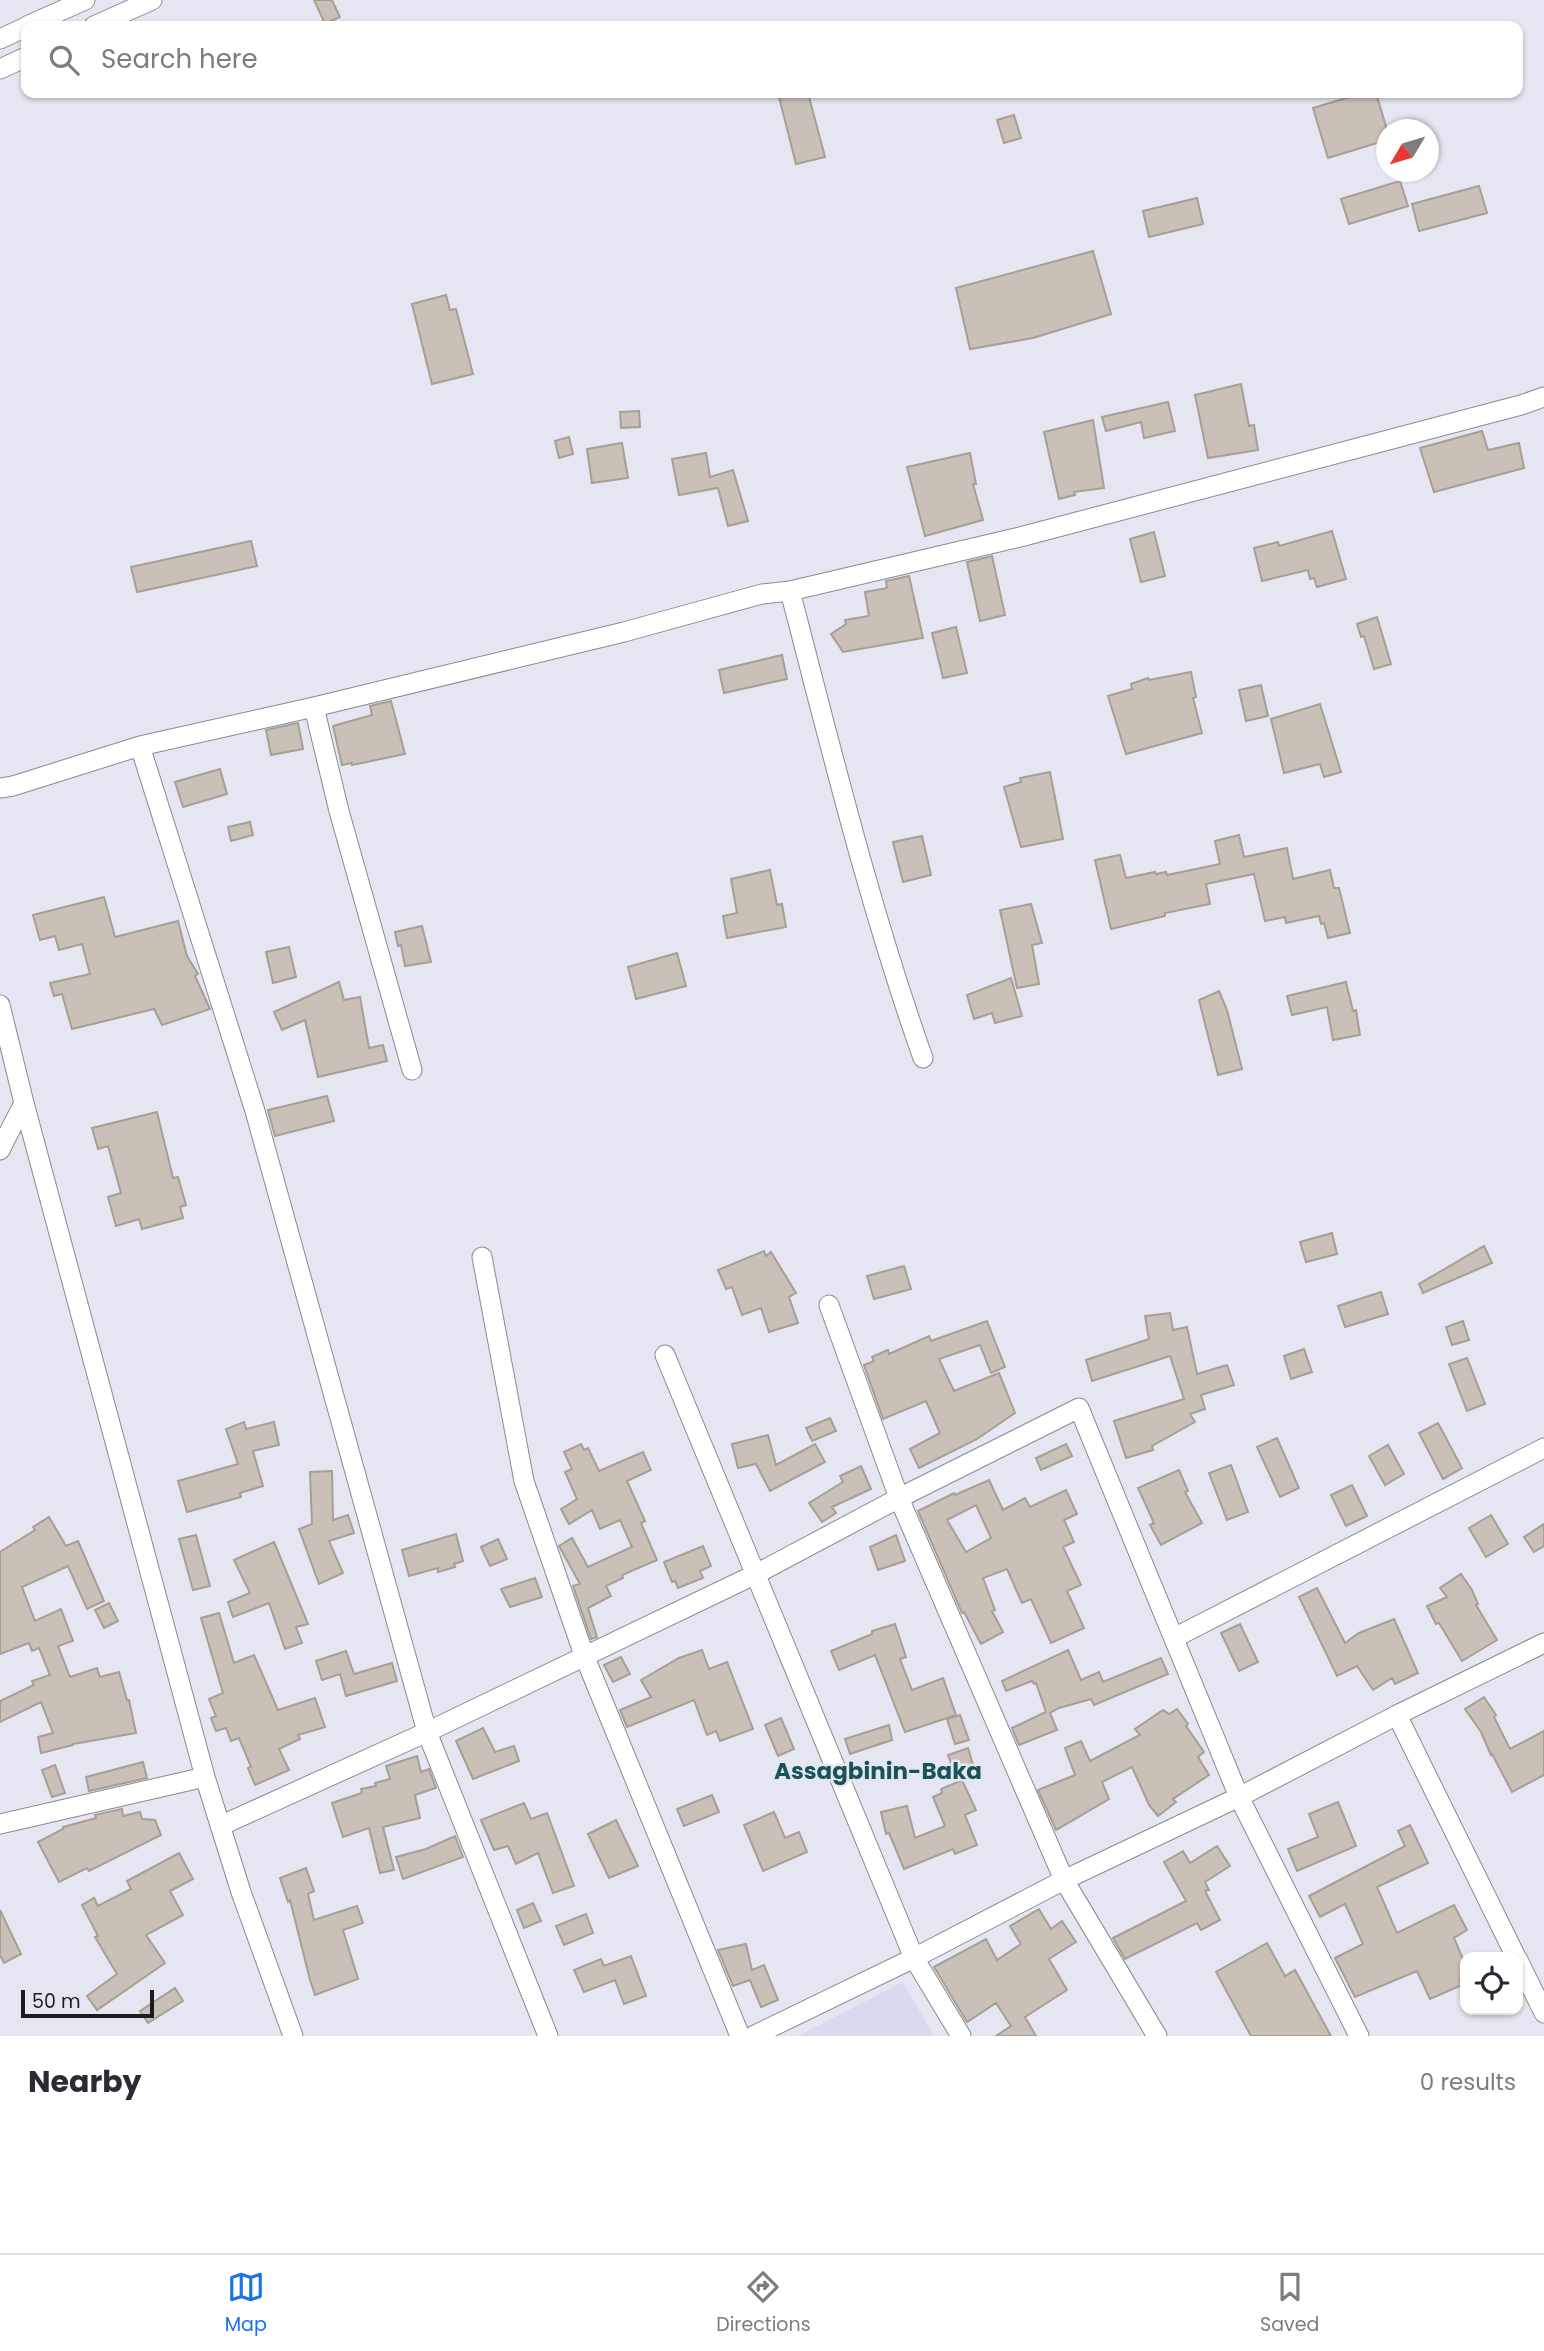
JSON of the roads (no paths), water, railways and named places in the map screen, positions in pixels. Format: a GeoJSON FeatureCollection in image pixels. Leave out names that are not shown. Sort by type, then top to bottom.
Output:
{"type":"FeatureCollection","features":[{"type":"Feature","properties":{"kind":"street"},"geometry":{"type":"LineString","coordinates":[[40,21],[85,0]]}},
{"type":"Feature","properties":{"kind":"street"},"geometry":{"type":"LineString","coordinates":[[105,21],[152,0]]}},
{"type":"Feature","properties":{"kind":"street"},"geometry":{"type":"LineString","coordinates":[[0,39],[21,30]]}},
{"type":"Feature","properties":{"kind":"street"},"geometry":{"type":"LineString","coordinates":[[0,69],[21,59]]}},
{"type":"Feature","properties":{"kind":"street"},"geometry":{"type":"LineString","coordinates":[[0,788],[140,746],[624,632],[762,594],[790,591],[1034,533],[1544,397]]}},
{"type":"Feature","properties":{"kind":"street"},"geometry":{"type":"LineString","coordinates":[[790,591],[896,984],[923,1058]]}},
{"type":"Feature","properties":{"kind":"street"},"geometry":{"type":"LineString","coordinates":[[314,707],[339,811],[412,1070]]}},
{"type":"Feature","properties":{"kind":"street"},"geometry":{"type":"LineString","coordinates":[[140,746],[255,1111],[427,1732],[548,2036]]}},
{"type":"Feature","properties":{"kind":"street"},"geometry":{"type":"LineString","coordinates":[[0,1005],[205,1777],[245,1903],[293,2036]]}},
{"type":"Feature","properties":{"kind":"street"},"geometry":{"type":"LineString","coordinates":[[0,1150],[24,1103]]}},
{"type":"Feature","properties":{"kind":"street"},"geometry":{"type":"LineString","coordinates":[[482,1257],[524,1481],[584,1655],[740,2036]]}},
{"type":"Feature","properties":{"kind":"street"},"geometry":{"type":"LineString","coordinates":[[829,1306],[899,1498],[1065,1880],[1157,2036]]}},
{"type":"Feature","properties":{"kind":"street"},"geometry":{"type":"LineString","coordinates":[[665,1354],[914,1958],[961,2036]]}},
{"type":"Feature","properties":{"kind":"street"},"geometry":{"type":"LineString","coordinates":[[220,1826],[427,1732],[756,1574],[899,1498],[1079,1408],[1239,1797],[1359,2036]]}},
{"type":"Feature","properties":{"kind":"street"},"geometry":{"type":"LineString","coordinates":[[1174,1638],[1544,1448]]}},
{"type":"Feature","properties":{"kind":"street"},"geometry":{"type":"LineString","coordinates":[[753,2036],[914,1958],[1065,1880],[1239,1797],[1544,1643]]}},
{"type":"Feature","properties":{"kind":"street"},"geometry":{"type":"LineString","coordinates":[[1397,1715],[1514,1952]]}},
{"type":"Feature","properties":{"kind":"street"},"geometry":{"type":"LineString","coordinates":[[0,1824],[205,1777]]}},
{"type":"Feature","properties":{"kind":"street"},"geometry":{"type":"LineString","coordinates":[[1523,1971],[1544,2013]]}},
{"type":"Feature","properties":{"kind":"district","name":"Assagbinin-Baka"},"geometry":{"type":"Point","coordinates":[878,1771]}}]}
